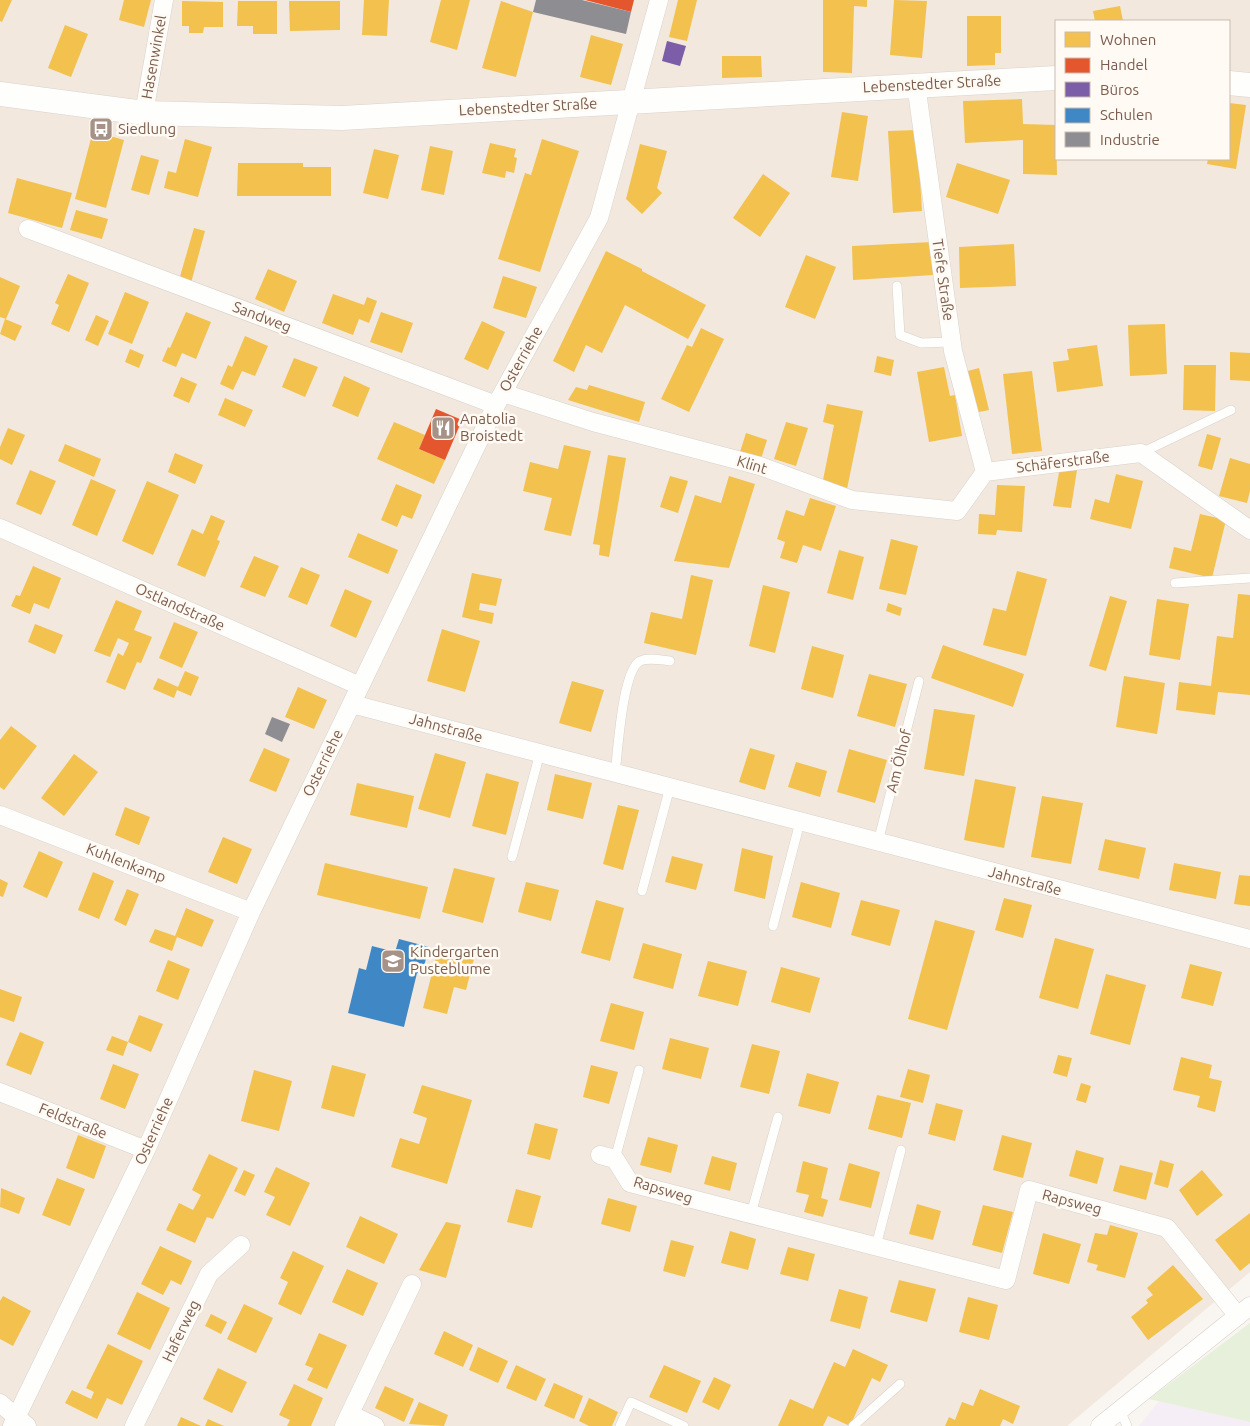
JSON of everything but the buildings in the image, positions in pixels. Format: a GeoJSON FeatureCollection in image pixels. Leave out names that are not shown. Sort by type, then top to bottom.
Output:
{"type":"FeatureCollection","features":[{"type":"Feature","properties":{"kind":"street","name":"Hasenwinkel"},"geometry":{"type":"LineString","coordinates":[[144,113],[164,0]]}},
{"type":"Feature","properties":{"kind":"street","name":"Osterriehe"},"geometry":{"type":"LineString","coordinates":[[19,1423],[146,1150],[251,912],[500,399],[599,218],[658,0]]}},
{"type":"Feature","properties":{"kind":"street","name":"Lebenstedter Straße"},"geometry":{"type":"LineString","coordinates":[[0,94],[144,113],[342,118],[916,84],[1055,78]]}},
{"type":"Feature","properties":{"kind":"street"},"geometry":{"type":"LineString","coordinates":[[1230,83],[1250,85]]}},
{"type":"Feature","properties":{"kind":"street","name":"Tiefe Straße"},"geometry":{"type":"LineString","coordinates":[[916,84],[952,342],[985,472]]}},
{"type":"Feature","properties":{"kind":"street","name":"Sandweg"},"geometry":{"type":"LineString","coordinates":[[28,229],[500,399]]}},
{"type":"Feature","properties":{"kind":"street","name":"Klint"},"geometry":{"type":"LineString","coordinates":[[500,399],[760,466],[852,500],[957,511],[985,472]]}},
{"type":"Feature","properties":{"kind":"street"},"geometry":{"type":"LineString","coordinates":[[1141,453],[1250,530]]}},
{"type":"Feature","properties":{"kind":"street","name":"Schäferstraße"},"geometry":{"type":"LineString","coordinates":[[985,472],[1141,453]]}},
{"type":"Feature","properties":{"kind":"street","name":"Ostlandstraße"},"geometry":{"type":"LineString","coordinates":[[0,528],[360,686]]}},
{"type":"Feature","properties":{"kind":"street","name":"Jahnstraße"},"geometry":{"type":"LineString","coordinates":[[352,704],[1250,939]]}},
{"type":"Feature","properties":{"kind":"street","name":"Kuhlenkamp"},"geometry":{"type":"LineString","coordinates":[[0,815],[251,912]]}},
{"type":"Feature","properties":{"kind":"street","name":"Feldstraße"},"geometry":{"type":"LineString","coordinates":[[0,1092],[146,1150]]}},
{"type":"Feature","properties":{"kind":"street","name":"Rapsweg"},"geometry":{"type":"LineString","coordinates":[[608,1157],[630,1183],[1006,1280],[1029,1190],[1167,1228],[1244,1311]]}},
{"type":"Feature","properties":{"kind":"street","name":"Haferweg"},"geometry":{"type":"LineString","coordinates":[[134,1426],[208,1274],[240,1245]]}},
{"type":"Feature","properties":{"kind":"street"},"geometry":{"type":"LineString","coordinates":[[375,1426],[347,1420],[412,1284]]}},
{"type":"Feature","properties":{"kind":"street"},"geometry":{"type":"LineString","coordinates":[[1100,1426],[1123,1418],[1244,1311]]}},
{"type":"Feature","properties":{"kind":"street"},"geometry":{"type":"LineString","coordinates":[[0,1403],[19,1423]]}},
{"type":"Feature","properties":{"kind":"lane"},"geometry":{"type":"LineString","coordinates":[[898,286],[900,335],[921,343],[952,342]]}},
{"type":"Feature","properties":{"kind":"lane","name":"Schäferstraße"},"geometry":{"type":"LineString","coordinates":[[1141,453],[1231,410]]}},
{"type":"Feature","properties":{"kind":"lane"},"geometry":{"type":"LineString","coordinates":[[1175,583],[1250,578]]}},
{"type":"Feature","properties":{"kind":"lane"},"geometry":{"type":"LineString","coordinates":[[615,773],[625,698],[632,670],[638,662],[648,658],[670,661]]}},
{"type":"Feature","properties":{"kind":"lane","name":"Am Ölhof"},"geometry":{"type":"LineString","coordinates":[[878,842],[919,681]]}},
{"type":"Feature","properties":{"kind":"lane"},"geometry":{"type":"LineString","coordinates":[[512,856],[540,753]]}},
{"type":"Feature","properties":{"kind":"lane"},"geometry":{"type":"LineString","coordinates":[[642,891],[670,787]]}},
{"type":"Feature","properties":{"kind":"lane"},"geometry":{"type":"LineString","coordinates":[[772,926],[800,822]]}},
{"type":"Feature","properties":{"kind":"lane","name":"Rapsweg"},"geometry":{"type":"LineString","coordinates":[[608,1157],[639,1070]]}},
{"type":"Feature","properties":{"kind":"lane"},"geometry":{"type":"LineString","coordinates":[[751,1214],[778,1117]]}},
{"type":"Feature","properties":{"kind":"lane"},"geometry":{"type":"LineString","coordinates":[[876,1246],[901,1150]]}},
{"type":"Feature","properties":{"kind":"lane"},"geometry":{"type":"LineString","coordinates":[[853,1426],[900,1384]]}},
{"type":"Feature","properties":{"kind":"lane"},"geometry":{"type":"LineString","coordinates":[[620,1426],[631,1402],[684,1426]]}},
{"type":"Feature","properties":{"kind":"shaded area"},"geometry":{"type":"Polygon","coordinates":[[[0,0],[1250,0],[1250,1272],[1067,1426],[0,1426],[0,0]]]}},
{"type":"Feature","properties":{"kind":"shaded area"},"geometry":{"type":"Polygon","coordinates":[[[1159,1401],[1250,1422],[1250,1426],[1139,1426],[1159,1401]]]}},
{"type":"Feature","properties":{"kind":"green space"},"geometry":{"type":"Polygon","coordinates":[[[1250,1323],[1250,1422],[1149,1399],[1250,1323]]]}},
{"type":"Feature","properties":{"kind":"place","name":"Siedlung"},"geometry":{"type":"Point","coordinates":[101,129]}},
{"type":"Feature","properties":{"kind":"place","name":"Anatolia Broistedt"},"geometry":{"type":"Point","coordinates":[443,428]}},
{"type":"Feature","properties":{"kind":"place","name":"Kindergarten Pusteblume"},"geometry":{"type":"Point","coordinates":[393,961]}}]}
